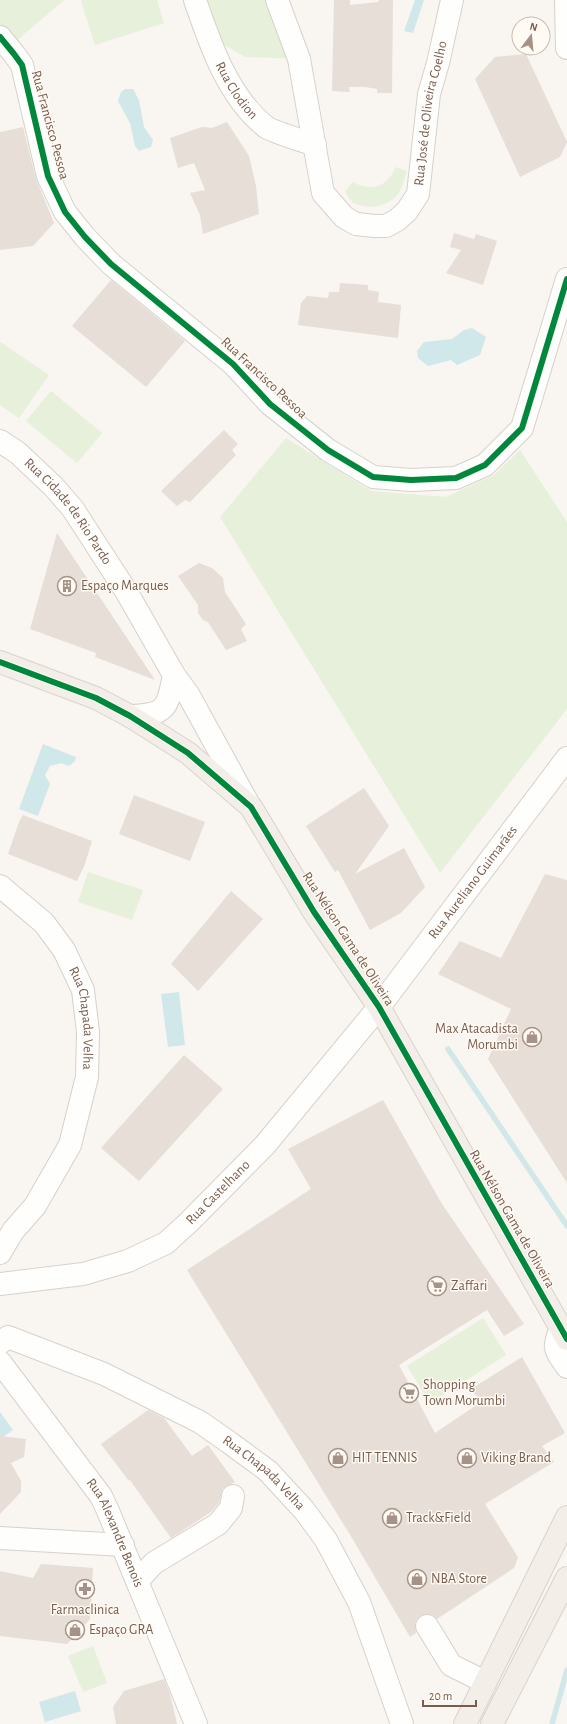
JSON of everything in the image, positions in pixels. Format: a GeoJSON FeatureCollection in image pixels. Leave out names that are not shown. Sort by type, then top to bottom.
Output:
{"type":"FeatureCollection","features":[{"type":"Feature","properties":{"kind":"main road","name":"Rua Nélson Gama de Oliveira"},"geometry":{"type":"LineString","coordinates":[[0,662],[96,698],[130,716],[188,753],[251,807],[314,912],[379,1007],[564,1334]]}},
{"type":"Feature","properties":{"kind":"main road"},"geometry":{"type":"LineString","coordinates":[[465,1724],[505,1640],[567,1517]]}},
{"type":"Feature","properties":{"kind":"main road"},"geometry":{"type":"LineString","coordinates":[[492,1724],[567,1578]]}},
{"type":"Feature","properties":{"kind":"street","name":"Rua Clodion"},"geometry":{"type":"LineString","coordinates":[[195,0],[217,59],[239,99],[267,128],[315,145]]}},
{"type":"Feature","properties":{"kind":"street","name":"Rua José de Oliveira Coelho"},"geometry":{"type":"LineString","coordinates":[[277,0],[298,59],[323,193],[344,217],[356,224],[386,226],[407,211],[419,192],[429,94],[438,63],[452,0]]}},
{"type":"Feature","properties":{"kind":"street"},"geometry":{"type":"LineString","coordinates":[[566,0],[567,48]]}},
{"type":"Feature","properties":{"kind":"street","name":"Rua Francisco Pessoa"},"geometry":{"type":"LineString","coordinates":[[0,37],[22,65],[48,176],[66,212],[86,237],[111,264],[233,364],[270,404],[328,450],[373,477],[412,480],[456,478],[485,465],[522,428],[567,278]]}},
{"type":"Feature","properties":{"kind":"street","name":"Rua Cidade de Rio Pardo"},"geometry":{"type":"LineString","coordinates":[[0,441],[18,454],[54,487],[73,509],[126,591],[174,674],[188,694],[251,807]]}},
{"type":"Feature","properties":{"kind":"street"},"geometry":{"type":"LineString","coordinates":[[130,716],[145,716],[159,712],[169,699],[174,674]]}},
{"type":"Feature","properties":{"kind":"street","name":"Rua Aureliano Guimarães"},"geometry":{"type":"LineString","coordinates":[[379,1007],[567,758]]}},
{"type":"Feature","properties":{"kind":"street","name":"Rua Chapada Velha"},"geometry":{"type":"LineString","coordinates":[[0,886],[44,923],[64,950],[83,990],[88,1032],[87,1076],[70,1145],[35,1206],[13,1231],[0,1253]]}},
{"type":"Feature","properties":{"kind":"street","name":"Rua Castelhano"},"geometry":{"type":"LineString","coordinates":[[0,1284],[83,1274],[128,1261],[166,1243],[189,1222],[265,1145],[379,1007]]}},
{"type":"Feature","properties":{"kind":"street"},"geometry":{"type":"LineString","coordinates":[[564,1334],[555,1345],[556,1350],[567,1367]]}},
{"type":"Feature","properties":{"kind":"street","name":"Rua Chapada Velha"},"geometry":{"type":"LineString","coordinates":[[3,1335],[104,1374],[200,1422],[268,1471],[304,1510],[326,1540],[359,1602],[402,1724]]}},
{"type":"Feature","properties":{"kind":"street","name":"Rua Alexandre Benois"},"geometry":{"type":"LineString","coordinates":[[0,1362],[101,1496],[196,1724]]}},
{"type":"Feature","properties":{"kind":"street"},"geometry":{"type":"LineString","coordinates":[[137,1581],[154,1564],[218,1524],[231,1508],[233,1496]]}},
{"type":"Feature","properties":{"kind":"street"},"geometry":{"type":"LineString","coordinates":[[0,1538],[122,1545]]}},
{"type":"Feature","properties":{"kind":"street"},"geometry":{"type":"LineString","coordinates":[[427,1626],[450,1665],[477,1678]]}},
{"type":"Feature","properties":{"kind":"green space"},"geometry":{"type":"Polygon","coordinates":[[[0,0],[64,0],[14,43],[0,34],[0,0]]]}},
{"type":"Feature","properties":{"kind":"green space"},"geometry":{"type":"Polygon","coordinates":[[[157,0],[164,23],[95,45],[81,1],[157,0]]]}},
{"type":"Feature","properties":{"kind":"green space"},"geometry":{"type":"Polygon","coordinates":[[[195,0],[282,0],[299,59],[245,57],[206,34],[195,0]]]}},
{"type":"Feature","properties":{"kind":"green space"},"geometry":{"type":"Polygon","coordinates":[[[395,167],[407,171],[400,191],[389,202],[371,207],[360,205],[351,201],[345,191],[353,182],[366,187],[378,186],[388,179],[395,167]]]}},
{"type":"Feature","properties":{"kind":"green space"},"geometry":{"type":"Polygon","coordinates":[[[0,342],[49,375],[19,418],[0,405],[0,342]]]}},
{"type":"Feature","properties":{"kind":"green space"},"geometry":{"type":"Polygon","coordinates":[[[51,391],[102,433],[77,463],[26,421],[51,391]]]}},
{"type":"Feature","properties":{"kind":"green space"},"geometry":{"type":"Polygon","coordinates":[[[286,438],[371,491],[446,497],[494,475],[520,450],[567,522],[567,709],[440,873],[220,517],[286,438]]]}},
{"type":"Feature","properties":{"kind":"green space"},"geometry":{"type":"Polygon","coordinates":[[[88,872],[143,890],[132,920],[78,902],[88,872]]]}},
{"type":"Feature","properties":{"kind":"green space"},"geometry":{"type":"Polygon","coordinates":[[[483,1318],[506,1355],[430,1403],[407,1366],[483,1318]]]}},
{"type":"Feature","properties":{"kind":"green space"},"geometry":{"type":"Polygon","coordinates":[[[93,1646],[107,1683],[83,1692],[68,1656],[93,1646]]]}},
{"type":"Feature","properties":{"kind":"water"},"geometry":{"type":"Polygon","coordinates":[[[415,0],[424,0],[413,33],[404,31],[415,0]]]}},
{"type":"Feature","properties":{"kind":"water"},"geometry":{"type":"Polygon","coordinates":[[[125,89],[133,89],[139,100],[144,127],[153,140],[151,147],[139,151],[135,146],[130,123],[118,101],[121,92],[125,89]]]}},
{"type":"Feature","properties":{"kind":"water"},"geometry":{"type":"Polygon","coordinates":[[[472,328],[486,337],[480,355],[457,365],[451,360],[428,366],[418,358],[417,351],[424,342],[452,339],[464,330],[472,328]]]}},
{"type":"Feature","properties":{"kind":"water"},"geometry":{"type":"Polygon","coordinates":[[[43,744],[76,757],[75,761],[69,766],[61,763],[50,766],[45,775],[50,784],[38,816],[19,809],[43,744]]]}},
{"type":"Feature","properties":{"kind":"water"},"geometry":{"type":"Polygon","coordinates":[[[179,992],[185,1045],[168,1047],[161,994],[179,992]]]}},
{"type":"Feature","properties":{"kind":"water"},"geometry":{"type":"Polygon","coordinates":[[[0,1412],[13,1430],[0,1439],[0,1412]]]}},
{"type":"Feature","properties":{"kind":"water"},"geometry":{"type":"Polygon","coordinates":[[[75,1691],[81,1711],[45,1722],[39,1702],[75,1691]]]}},
{"type":"Feature","properties":{"kind":"building"},"geometry":{"type":"Polygon","coordinates":[[[334,0],[350,0],[350,5],[378,2],[379,0],[393,0],[392,93],[377,93],[377,89],[365,87],[349,87],[350,92],[332,91],[334,0]]]}},
{"type":"Feature","properties":{"kind":"building"},"geometry":{"type":"Polygon","coordinates":[[[527,56],[567,142],[560,157],[520,177],[475,79],[495,57],[527,56]]]}},
{"type":"Feature","properties":{"kind":"building"},"geometry":{"type":"Polygon","coordinates":[[[227,122],[249,156],[256,186],[259,214],[203,234],[200,215],[190,193],[205,190],[194,163],[178,168],[170,138],[202,127],[212,128],[227,122]]]}},
{"type":"Feature","properties":{"kind":"building"},"geometry":{"type":"Polygon","coordinates":[[[23,127],[36,179],[54,223],[33,246],[0,250],[0,132],[23,127]]]}},
{"type":"Feature","properties":{"kind":"building"},"geometry":{"type":"Polygon","coordinates":[[[454,233],[474,239],[476,234],[497,241],[483,285],[446,273],[461,250],[450,247],[454,233]]]}},
{"type":"Feature","properties":{"kind":"building"},"geometry":{"type":"Polygon","coordinates":[[[111,280],[185,341],[146,387],[72,326],[111,280]]]}},
{"type":"Feature","properties":{"kind":"building"},"geometry":{"type":"Polygon","coordinates":[[[340,283],[368,285],[368,290],[379,292],[378,302],[401,305],[398,338],[298,325],[301,303],[307,296],[328,298],[329,292],[339,292],[340,283]]]}},
{"type":"Feature","properties":{"kind":"building"},"geometry":{"type":"Polygon","coordinates":[[[224,430],[238,444],[232,450],[236,455],[190,502],[185,500],[177,506],[161,491],[224,430]]]}},
{"type":"Feature","properties":{"kind":"building","name":"Espaço Marques"},"geometry":{"type":"Polygon","coordinates":[[[57,533],[155,680],[95,657],[96,653],[30,629],[57,533]]]}},
{"type":"Feature","properties":{"kind":"building"},"geometry":{"type":"Polygon","coordinates":[[[199,563],[212,568],[223,578],[225,592],[246,624],[241,629],[247,641],[226,650],[208,622],[203,620],[198,613],[198,605],[178,576],[199,563]]]}},
{"type":"Feature","properties":{"kind":"building"},"geometry":{"type":"Polygon","coordinates":[[[364,788],[389,826],[355,874],[404,848],[425,887],[401,913],[370,930],[338,870],[335,872],[306,826],[364,788]]]}},
{"type":"Feature","properties":{"kind":"building"},"geometry":{"type":"Polygon","coordinates":[[[134,795],[205,822],[190,861],[119,834],[134,795]]]}},
{"type":"Feature","properties":{"kind":"building"},"geometry":{"type":"Polygon","coordinates":[[[23,815],[92,841],[85,864],[77,881],[8,854],[19,822],[23,815]]]}},
{"type":"Feature","properties":{"kind":"building","name":"Max Atacadista Morumbi"},"geometry":{"type":"Polygon","coordinates":[[[545,874],[567,880],[567,1183],[488,1059],[511,1009],[438,974],[460,941],[501,958],[545,874]]]}},
{"type":"Feature","properties":{"kind":"building"},"geometry":{"type":"Polygon","coordinates":[[[231,891],[263,919],[198,991],[171,964],[231,891]]]}},
{"type":"Feature","properties":{"kind":"building"},"geometry":{"type":"Polygon","coordinates":[[[184,1055],[223,1089],[139,1181],[101,1148],[184,1055]]]}},
{"type":"Feature","properties":{"kind":"building"},"geometry":{"type":"Polygon","coordinates":[[[383,1100],[442,1204],[524,1324],[504,1336],[487,1310],[399,1365],[435,1433],[481,1402],[471,1389],[522,1357],[565,1433],[542,1446],[554,1462],[485,1504],[518,1557],[514,1568],[437,1619],[433,1615],[427,1614],[420,1616],[416,1620],[416,1633],[410,1637],[352,1538],[187,1270],[311,1189],[288,1149],[383,1100]]]}},
{"type":"Feature","properties":{"kind":"building"},"geometry":{"type":"Polygon","coordinates":[[[148,1410],[164,1418],[192,1456],[208,1445],[235,1482],[223,1488],[219,1503],[211,1512],[171,1538],[130,1480],[129,1481],[101,1444],[148,1410]]]}},
{"type":"Feature","properties":{"kind":"building"},"geometry":{"type":"Polygon","coordinates":[[[0,1436],[26,1439],[24,1457],[11,1463],[21,1481],[21,1492],[0,1514],[0,1436]]]}},
{"type":"Feature","properties":{"kind":"building"},"geometry":{"type":"Polygon","coordinates":[[[41,1564],[93,1568],[90,1619],[67,1644],[0,1636],[0,1571],[33,1578],[41,1564]]]}},
{"type":"Feature","properties":{"kind":"building"},"geometry":{"type":"Polygon","coordinates":[[[164,1679],[170,1694],[177,1724],[116,1724],[113,1707],[124,1691],[164,1679]]]}},
{"type":"Feature","properties":{"kind":"waterway"},"geometry":{"type":"LineString","coordinates":[[448,1049],[567,1226]]}},
{"type":"Feature","properties":{"kind":"waterway"},"geometry":{"type":"LineString","coordinates":[[552,1724],[567,1670]]}},
{"type":"Feature","properties":{"kind":"cycle path"},"geometry":{"type":"LineString","coordinates":[[0,37],[22,65],[48,176],[65,212],[85,237],[111,264],[233,364],[270,404],[328,450],[373,477],[411,480],[456,478],[485,465],[522,428],[567,279]]}},
{"type":"Feature","properties":{"kind":"cycle path"},"geometry":{"type":"LineString","coordinates":[[0,662],[96,698],[130,716],[188,753],[251,807],[314,912],[379,1007],[567,1339]]}},
{"type":"Feature","properties":{"kind":"place","name":"Espaço Marques"},"geometry":{"type":"Point","coordinates":[67,586]}},
{"type":"Feature","properties":{"kind":"place","name":"Max Atacadista Morumbi"},"geometry":{"type":"Point","coordinates":[532,1037]}},
{"type":"Feature","properties":{"kind":"place","name":"Zaffari"},"geometry":{"type":"Point","coordinates":[437,1286]}},
{"type":"Feature","properties":{"kind":"place","name":"Shopping Town Morumbi"},"geometry":{"type":"Point","coordinates":[409,1393]}},
{"type":"Feature","properties":{"kind":"place","name":"HIT TENNIS"},"geometry":{"type":"Point","coordinates":[338,1458]}},
{"type":"Feature","properties":{"kind":"place","name":"Viking Brand"},"geometry":{"type":"Point","coordinates":[467,1458]}},
{"type":"Feature","properties":{"kind":"place","name":"Track&Field"},"geometry":{"type":"Point","coordinates":[392,1518]}},
{"type":"Feature","properties":{"kind":"place","name":"NBA Store"},"geometry":{"type":"Point","coordinates":[417,1579]}},
{"type":"Feature","properties":{"kind":"place","name":"Farmaclinica"},"geometry":{"type":"Point","coordinates":[85,1589]}},
{"type":"Feature","properties":{"kind":"place","name":"Espaço GRA"},"geometry":{"type":"Point","coordinates":[75,1630]}}]}
